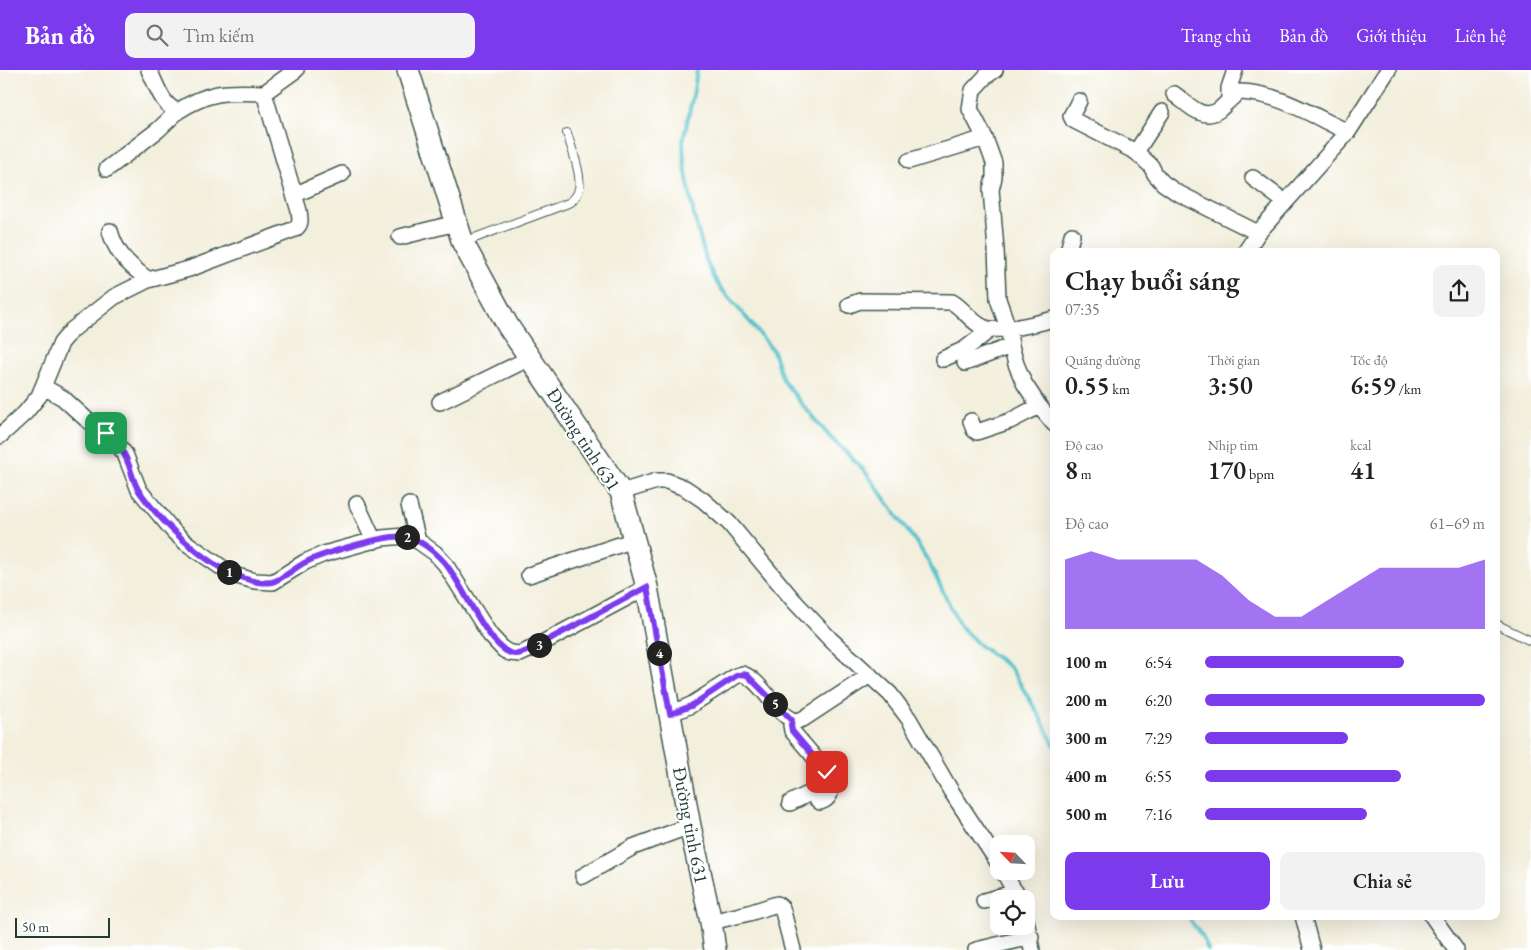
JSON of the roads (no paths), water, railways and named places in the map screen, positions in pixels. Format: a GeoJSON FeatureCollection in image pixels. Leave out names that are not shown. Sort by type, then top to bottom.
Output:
{"type":"FeatureCollection","features":[{"type":"Feature","properties":{"kind":"main road","name":"Đường tỉnh 631"},"geometry":{"type":"LineString","coordinates":[[408,70],[463,243],[508,326],[620,492],[647,587],[690,826],[711,922],[715,950]]}},
{"type":"Feature","properties":{"kind":"street"},"geometry":{"type":"LineString","coordinates":[[149,70],[166,103],[172,109],[178,111]]}},
{"type":"Feature","properties":{"kind":"street"},"geometry":{"type":"LineString","coordinates":[[107,169],[158,130],[178,111],[192,102],[215,94],[239,91],[264,94],[296,70]]}},
{"type":"Feature","properties":{"kind":"street"},"geometry":{"type":"LineString","coordinates":[[995,70],[986,76],[973,90],[970,109],[985,138],[994,163],[994,177],[991,190],[998,298],[1008,328],[1011,346],[1024,382],[1050,419]]}},
{"type":"Feature","properties":{"kind":"street"},"geometry":{"type":"LineString","coordinates":[[1229,100],[1229,88],[1235,70]]}},
{"type":"Feature","properties":{"kind":"street"},"geometry":{"type":"LineString","coordinates":[[1248,248],[1258,233],[1348,132],[1388,70]]}},
{"type":"Feature","properties":{"kind":"street"},"geometry":{"type":"LineString","coordinates":[[1174,94],[1202,114],[1218,111],[1240,92],[1265,95],[1291,104],[1348,132]]}},
{"type":"Feature","properties":{"kind":"street"},"geometry":{"type":"LineString","coordinates":[[0,436],[35,402],[44,387],[61,343],[72,330],[114,297],[148,280],[198,266],[299,226],[301,222],[294,195],[264,94]]}},
{"type":"Feature","properties":{"kind":"street"},"geometry":{"type":"LineString","coordinates":[[1079,101],[1072,116],[1073,120],[1136,152],[1151,166],[1163,183],[1176,192],[1258,233]]}},
{"type":"Feature","properties":{"kind":"street"},"geometry":{"type":"LineString","coordinates":[[1136,152],[1162,112]]}},
{"type":"Feature","properties":{"kind":"street"},"geometry":{"type":"LineString","coordinates":[[909,161],[985,138]]}},
{"type":"Feature","properties":{"kind":"street"},"geometry":{"type":"LineString","coordinates":[[294,195],[342,174]]}},
{"type":"Feature","properties":{"kind":"street"},"geometry":{"type":"LineString","coordinates":[[1253,178],[1285,202]]}},
{"type":"Feature","properties":{"kind":"street"},"geometry":{"type":"LineString","coordinates":[[400,237],[456,223]]}},
{"type":"Feature","properties":{"kind":"street"},"geometry":{"type":"LineString","coordinates":[[110,231],[114,246],[126,262],[148,280]]}},
{"type":"Feature","properties":{"kind":"street"},"geometry":{"type":"LineString","coordinates":[[1069,248],[1072,235]]}},
{"type":"Feature","properties":{"kind":"street"},"geometry":{"type":"LineString","coordinates":[[849,305],[860,301],[952,302],[958,305],[976,323],[984,328],[991,329],[1023,327],[1050,320]]}},
{"type":"Feature","properties":{"kind":"street"},"geometry":{"type":"LineString","coordinates":[[943,358],[966,349],[991,329]]}},
{"type":"Feature","properties":{"kind":"street"},"geometry":{"type":"LineString","coordinates":[[965,363],[1011,346]]}},
{"type":"Feature","properties":{"kind":"street"},"geometry":{"type":"LineString","coordinates":[[440,402],[530,358]]}},
{"type":"Feature","properties":{"kind":"street"},"geometry":{"type":"LineString","coordinates":[[44,387],[63,398],[118,445],[125,454],[139,490],[174,532],[201,554],[237,576],[255,582],[273,582],[305,562],[324,554],[382,538],[405,536],[418,541],[435,553],[446,564],[490,635],[504,650],[520,654],[647,587]]}},
{"type":"Feature","properties":{"kind":"street"},"geometry":{"type":"LineString","coordinates":[[971,421],[977,432],[1010,421],[1039,406]]}},
{"type":"Feature","properties":{"kind":"street"},"geometry":{"type":"LineString","coordinates":[[620,492],[657,481],[667,481],[685,488],[703,500],[730,523],[794,601],[830,639],[890,694],[909,719],[951,791],[990,850]]}},
{"type":"Feature","properties":{"kind":"street"},"geometry":{"type":"LineString","coordinates":[[357,504],[374,540]]}},
{"type":"Feature","properties":{"kind":"street"},"geometry":{"type":"LineString","coordinates":[[409,505],[418,541]]}},
{"type":"Feature","properties":{"kind":"street"},"geometry":{"type":"LineString","coordinates":[[529,575],[634,540]]}},
{"type":"Feature","properties":{"kind":"street"},"geometry":{"type":"LineString","coordinates":[[670,714],[691,706],[742,674],[752,679],[792,720],[797,721],[803,719],[870,675]]}},
{"type":"Feature","properties":{"kind":"street"},"geometry":{"type":"LineString","coordinates":[[790,804],[810,793],[820,802],[828,799],[831,794],[827,772],[792,731],[792,720]]}},
{"type":"Feature","properties":{"kind":"street"},"geometry":{"type":"LineString","coordinates":[[582,876],[633,847],[690,826]]}},
{"type":"Feature","properties":{"kind":"street"},"geometry":{"type":"LineString","coordinates":[[984,901],[990,900]]}},
{"type":"Feature","properties":{"kind":"street"},"geometry":{"type":"LineString","coordinates":[[711,922],[777,904],[782,908],[793,950]]}},
{"type":"Feature","properties":{"kind":"street"},"geometry":{"type":"LineString","coordinates":[[1304,920],[1312,950]]}},
{"type":"Feature","properties":{"kind":"street"},"geometry":{"type":"LineString","coordinates":[[1435,920],[1456,950]]}},
{"type":"Feature","properties":{"kind":"street"},"geometry":{"type":"LineString","coordinates":[[976,950],[1031,944]]}},
{"type":"Feature","properties":{"kind":"lane"},"geometry":{"type":"LineString","coordinates":[[463,243],[571,202],[579,191],[580,182],[567,134]]}},
{"type":"Feature","properties":{"kind":"lane"},"geometry":{"type":"LineString","coordinates":[[1500,626],[1531,641]]}},
{"type":"Feature","properties":{"kind":"waterway"},"geometry":{"type":"LineString","coordinates":[[697,70],[683,141],[684,162],[694,216],[707,263],[718,285],[773,351],[783,380],[830,437],[864,470],[918,545],[928,561],[960,626],[979,645],[1010,667],[1050,737]]}},
{"type":"Feature","properties":{"kind":"waterway"},"geometry":{"type":"LineString","coordinates":[[1190,920],[1202,936],[1208,950]]}}]}
